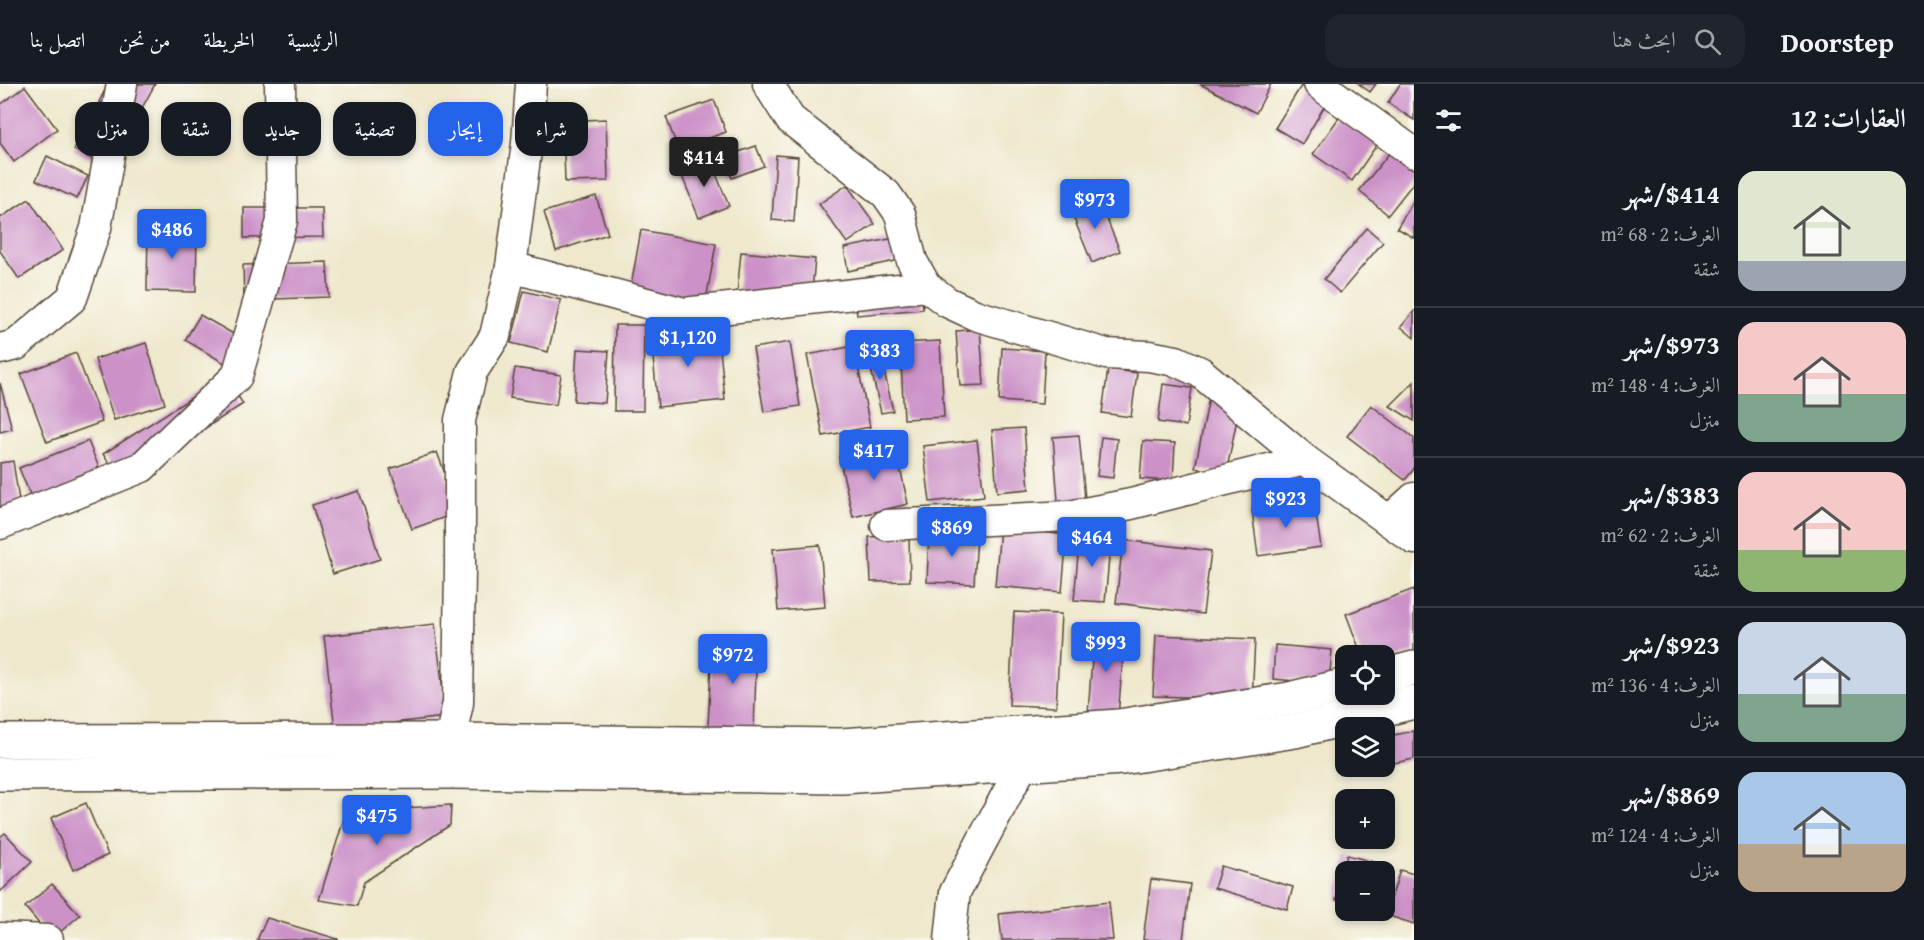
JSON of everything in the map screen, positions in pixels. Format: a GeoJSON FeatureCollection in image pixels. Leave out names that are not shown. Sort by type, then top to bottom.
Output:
{"type":"FeatureCollection","features":[{"type":"Feature","properties":{"kind":"main road"},"geometry":{"type":"LineString","coordinates":[[1395,673],[1414,668]]}},
{"type":"Feature","properties":{"kind":"main road"},"geometry":{"type":"LineString","coordinates":[[0,741],[450,740],[841,745],[1119,726],[1289,699],[1335,688]]}},
{"type":"Feature","properties":{"kind":"main road"},"geometry":{"type":"LineString","coordinates":[[0,774],[450,772],[842,777],[1122,758],[1295,730],[1414,702]]}},
{"type":"Feature","properties":{"kind":"street"},"geometry":{"type":"LineString","coordinates":[[0,349],[16,345],[72,298],[96,228],[122,84]]}},
{"type":"Feature","properties":{"kind":"street"},"geometry":{"type":"LineString","coordinates":[[0,524],[142,467],[237,376],[282,221],[280,84]]}},
{"type":"Feature","properties":{"kind":"street"},"geometry":{"type":"LineString","coordinates":[[450,740],[458,703],[460,420],[472,372],[495,336],[511,267],[527,143],[531,84]]}},
{"type":"Feature","properties":{"kind":"street"},"geometry":{"type":"LineString","coordinates":[[768,84],[790,119],[886,194],[900,214],[912,261],[926,286],[947,303],[975,315],[1106,354],[1167,359],[1200,372],[1305,460],[1414,539]]}},
{"type":"Feature","properties":{"kind":"street"},"geometry":{"type":"LineString","coordinates":[[1319,84],[1414,153]]}},
{"type":"Feature","properties":{"kind":"street"},"geometry":{"type":"LineString","coordinates":[[511,267],[684,313],[926,286]]}},
{"type":"Feature","properties":{"kind":"street"},"geometry":{"type":"LineString","coordinates":[[886,525],[1069,516],[1131,504],[1305,460]]}},
{"type":"Feature","properties":{"kind":"street"},"geometry":{"type":"LineString","coordinates":[[1389,521],[1414,498]]}},
{"type":"Feature","properties":{"kind":"street"},"geometry":{"type":"LineString","coordinates":[[950,940],[955,892],[1023,765]]}},
{"type":"Feature","properties":{"kind":"street"},"geometry":{"type":"LineString","coordinates":[[0,938],[48,940]]}},
{"type":"Feature","properties":{"kind":"building"},"geometry":{"type":"Polygon","coordinates":[[[108,84],[155,84],[145,102],[99,102],[108,84]]]}},
{"type":"Feature","properties":{"kind":"building"},"geometry":{"type":"Polygon","coordinates":[[[1200,84],[1271,84],[1256,113],[1200,84]]]}},
{"type":"Feature","properties":{"kind":"building"},"geometry":{"type":"Polygon","coordinates":[[[1359,84],[1376,84],[1370,92],[1359,84]]]}},
{"type":"Feature","properties":{"kind":"building"},"geometry":{"type":"Polygon","coordinates":[[[1400,84],[1414,84],[1414,120],[1388,103],[1400,84]]]}},
{"type":"Feature","properties":{"kind":"building"},"geometry":{"type":"Polygon","coordinates":[[[25,86],[57,129],[14,162],[0,143],[0,105],[25,86]]]}},
{"type":"Feature","properties":{"kind":"building"},"geometry":{"type":"Polygon","coordinates":[[[1301,86],[1327,102],[1302,144],[1275,128],[1301,86]]]}},
{"type":"Feature","properties":{"kind":"building"},"geometry":{"type":"Polygon","coordinates":[[[714,100],[726,132],[678,149],[666,117],[714,100]]]}},
{"type":"Feature","properties":{"kind":"building"},"geometry":{"type":"Polygon","coordinates":[[[1343,112],[1381,139],[1352,181],[1313,154],[1343,112]]]}},
{"type":"Feature","properties":{"kind":"building"},"geometry":{"type":"Polygon","coordinates":[[[606,119],[608,181],[565,182],[564,156],[588,156],[588,120],[606,119]]]}},
{"type":"Feature","properties":{"kind":"building"},"geometry":{"type":"Polygon","coordinates":[[[756,146],[764,166],[732,178],[724,157],[756,146]]]}},
{"type":"Feature","properties":{"kind":"building"},"geometry":{"type":"Polygon","coordinates":[[[1391,151],[1414,169],[1414,182],[1388,215],[1359,191],[1391,151]]]}},
{"type":"Feature","properties":{"kind":"building"},"geometry":{"type":"Polygon","coordinates":[[[776,155],[798,157],[794,222],[772,220],[776,155]]]}},
{"type":"Feature","properties":{"kind":"building"},"geometry":{"type":"Polygon","coordinates":[[[47,156],[88,176],[77,199],[36,180],[47,156]]]}},
{"type":"Feature","properties":{"kind":"building"},"geometry":{"type":"Polygon","coordinates":[[[86,156],[123,156],[115,171],[86,156]]]}},
{"type":"Feature","properties":{"kind":"building"},"geometry":{"type":"Polygon","coordinates":[[[710,159],[729,206],[699,218],[680,171],[710,159]]]}},
{"type":"Feature","properties":{"kind":"building"},"geometry":{"type":"Polygon","coordinates":[[[847,185],[875,224],[847,243],[819,204],[847,185]]]}},
{"type":"Feature","properties":{"kind":"building"},"geometry":{"type":"Polygon","coordinates":[[[596,196],[608,234],[556,251],[544,212],[596,196]]]}},
{"type":"Feature","properties":{"kind":"building"},"geometry":{"type":"Polygon","coordinates":[[[1098,198],[1120,251],[1092,263],[1070,209],[1098,198]]]}},
{"type":"Feature","properties":{"kind":"building"},"geometry":{"type":"Polygon","coordinates":[[[29,199],[63,250],[19,279],[0,251],[0,218],[29,199]]]}},
{"type":"Feature","properties":{"kind":"building"},"geometry":{"type":"Polygon","coordinates":[[[1414,200],[1414,238],[1397,228],[1414,200]]]}},
{"type":"Feature","properties":{"kind":"building"},"geometry":{"type":"Polygon","coordinates":[[[244,208],[322,208],[323,237],[244,238],[244,208]]]}},
{"type":"Feature","properties":{"kind":"building"},"geometry":{"type":"Polygon","coordinates":[[[1367,228],[1383,242],[1340,293],[1324,279],[1367,228]]]}},
{"type":"Feature","properties":{"kind":"building"},"geometry":{"type":"Polygon","coordinates":[[[148,229],[197,229],[196,292],[147,291],[148,229]]]}},
{"type":"Feature","properties":{"kind":"building"},"geometry":{"type":"Polygon","coordinates":[[[641,230],[716,244],[705,306],[630,292],[641,230]]]}},
{"type":"Feature","properties":{"kind":"building"},"geometry":{"type":"Polygon","coordinates":[[[900,237],[904,259],[848,271],[844,248],[900,237]]]}},
{"type":"Feature","properties":{"kind":"building"},"geometry":{"type":"Polygon","coordinates":[[[741,252],[815,259],[810,312],[736,305],[741,252]]]}},
{"type":"Feature","properties":{"kind":"building"},"geometry":{"type":"Polygon","coordinates":[[[327,262],[329,297],[244,300],[243,265],[327,262]]]}},
{"type":"Feature","properties":{"kind":"building"},"geometry":{"type":"Polygon","coordinates":[[[920,276],[923,309],[857,315],[854,282],[920,276]]]}},
{"type":"Feature","properties":{"kind":"building"},"geometry":{"type":"Polygon","coordinates":[[[524,291],[561,300],[548,352],[511,343],[524,291]]]}},
{"type":"Feature","properties":{"kind":"building"},"geometry":{"type":"Polygon","coordinates":[[[1414,311],[1414,338],[1401,327],[1414,311]]]}},
{"type":"Feature","properties":{"kind":"building"},"geometry":{"type":"Polygon","coordinates":[[[200,315],[246,341],[231,367],[185,340],[200,315]]]}},
{"type":"Feature","properties":{"kind":"building"},"geometry":{"type":"Polygon","coordinates":[[[615,325],[644,325],[643,411],[614,411],[615,325]]]}},
{"type":"Feature","properties":{"kind":"building"},"geometry":{"type":"Polygon","coordinates":[[[718,329],[725,400],[658,407],[651,337],[718,329]]]}},
{"type":"Feature","properties":{"kind":"building"},"geometry":{"type":"Polygon","coordinates":[[[980,329],[984,385],[960,386],[956,331],[980,329]]]}},
{"type":"Feature","properties":{"kind":"building"},"geometry":{"type":"Polygon","coordinates":[[[940,341],[944,417],[904,419],[900,343],[940,341]]]}},
{"type":"Feature","properties":{"kind":"building"},"geometry":{"type":"Polygon","coordinates":[[[790,342],[800,406],[764,412],[753,348],[790,342]]]}},
{"type":"Feature","properties":{"kind":"building"},"geometry":{"type":"Polygon","coordinates":[[[146,343],[165,404],[114,420],[95,359],[146,343]]]}},
{"type":"Feature","properties":{"kind":"building"},"geometry":{"type":"Polygon","coordinates":[[[854,346],[870,427],[823,436],[807,355],[854,346]]]}},
{"type":"Feature","properties":{"kind":"building"},"geometry":{"type":"Polygon","coordinates":[[[879,348],[893,411],[881,413],[867,351],[879,348]]]}},
{"type":"Feature","properties":{"kind":"building"},"geometry":{"type":"Polygon","coordinates":[[[1002,348],[1045,351],[1042,404],[999,401],[1002,348]]]}},
{"type":"Feature","properties":{"kind":"building"},"geometry":{"type":"Polygon","coordinates":[[[577,349],[609,351],[605,403],[574,401],[577,349]]]}},
{"type":"Feature","properties":{"kind":"building"},"geometry":{"type":"Polygon","coordinates":[[[76,353],[102,422],[47,442],[21,374],[76,353]]]}},
{"type":"Feature","properties":{"kind":"building"},"geometry":{"type":"Polygon","coordinates":[[[515,368],[561,375],[556,405],[510,398],[515,368]]]}},
{"type":"Feature","properties":{"kind":"building"},"geometry":{"type":"Polygon","coordinates":[[[1108,369],[1137,373],[1131,417],[1102,413],[1108,369]]]}},
{"type":"Feature","properties":{"kind":"building"},"geometry":{"type":"Polygon","coordinates":[[[225,376],[243,404],[121,482],[103,454],[225,376]]]}},
{"type":"Feature","properties":{"kind":"building"},"geometry":{"type":"Polygon","coordinates":[[[1414,382],[1414,421],[1390,406],[1414,382]]]}},
{"type":"Feature","properties":{"kind":"building"},"geometry":{"type":"Polygon","coordinates":[[[0,383],[12,429],[0,432],[0,383]]]}},
{"type":"Feature","properties":{"kind":"building"},"geometry":{"type":"Polygon","coordinates":[[[1163,384],[1192,388],[1186,426],[1158,422],[1163,384]]]}},
{"type":"Feature","properties":{"kind":"building"},"geometry":{"type":"Polygon","coordinates":[[[1210,393],[1241,399],[1226,474],[1195,468],[1210,393]]]}},
{"type":"Feature","properties":{"kind":"building"},"geometry":{"type":"Polygon","coordinates":[[[1371,405],[1414,438],[1414,469],[1405,480],[1347,436],[1371,405]]]}},
{"type":"Feature","properties":{"kind":"building"},"geometry":{"type":"Polygon","coordinates":[[[1024,428],[1029,489],[997,492],[992,430],[1024,428]]]}},
{"type":"Feature","properties":{"kind":"building"},"geometry":{"type":"Polygon","coordinates":[[[1079,435],[1085,499],[1058,501],[1053,437],[1079,435]]]}},
{"type":"Feature","properties":{"kind":"building"},"geometry":{"type":"Polygon","coordinates":[[[1101,437],[1117,439],[1113,478],[1097,476],[1101,437]]]}},
{"type":"Feature","properties":{"kind":"building"},"geometry":{"type":"Polygon","coordinates":[[[977,440],[984,496],[930,502],[923,446],[977,440]]]}},
{"type":"Feature","properties":{"kind":"building"},"geometry":{"type":"Polygon","coordinates":[[[88,441],[105,482],[36,509],[19,468],[88,441]]]}},
{"type":"Feature","properties":{"kind":"building"},"geometry":{"type":"Polygon","coordinates":[[[1143,441],[1175,443],[1173,481],[1140,479],[1143,441]]]}},
{"type":"Feature","properties":{"kind":"building"},"geometry":{"type":"Polygon","coordinates":[[[895,445],[908,504],[853,517],[839,457],[895,445]]]}},
{"type":"Feature","properties":{"kind":"building"},"geometry":{"type":"Polygon","coordinates":[[[437,452],[459,512],[412,529],[390,469],[437,452]]]}},
{"type":"Feature","properties":{"kind":"building"},"geometry":{"type":"Polygon","coordinates":[[[13,461],[22,520],[0,524],[0,463],[13,461]]]}},
{"type":"Feature","properties":{"kind":"building"},"geometry":{"type":"Polygon","coordinates":[[[359,491],[380,559],[333,574],[312,505],[359,491]]]}},
{"type":"Feature","properties":{"kind":"building"},"geometry":{"type":"Polygon","coordinates":[[[1314,501],[1321,547],[1258,556],[1252,510],[1314,501]]]}},
{"type":"Feature","properties":{"kind":"building"},"geometry":{"type":"Polygon","coordinates":[[[1000,528],[1067,535],[1062,592],[995,586],[1000,528]]]}},
{"type":"Feature","properties":{"kind":"building"},"geometry":{"type":"Polygon","coordinates":[[[929,533],[977,535],[974,584],[927,582],[929,533]]]}},
{"type":"Feature","properties":{"kind":"building"},"geometry":{"type":"Polygon","coordinates":[[[1080,533],[1111,536],[1105,602],[1074,600],[1080,533]]]}},
{"type":"Feature","properties":{"kind":"building"},"geometry":{"type":"Polygon","coordinates":[[[909,536],[910,581],[871,582],[869,537],[909,536]]]}},
{"type":"Feature","properties":{"kind":"building"},"geometry":{"type":"Polygon","coordinates":[[[1123,540],[1211,551],[1203,614],[1116,603],[1123,540]]]}},
{"type":"Feature","properties":{"kind":"building"},"geometry":{"type":"Polygon","coordinates":[[[820,545],[825,607],[778,611],[773,549],[820,545]]]}},
{"type":"Feature","properties":{"kind":"building"},"geometry":{"type":"Polygon","coordinates":[[[1414,589],[1414,652],[1395,659],[1395,645],[1358,645],[1346,614],[1414,589]]]}},
{"type":"Feature","properties":{"kind":"building"},"geometry":{"type":"Polygon","coordinates":[[[1014,612],[1061,614],[1056,707],[1009,705],[1014,612]]]}},
{"type":"Feature","properties":{"kind":"building"},"geometry":{"type":"Polygon","coordinates":[[[435,624],[446,717],[335,729],[324,636],[435,624]]]}},
{"type":"Feature","properties":{"kind":"building"},"geometry":{"type":"Polygon","coordinates":[[[1094,631],[1125,633],[1118,716],[1088,714],[1094,631]]]}},
{"type":"Feature","properties":{"kind":"building"},"geometry":{"type":"Polygon","coordinates":[[[1156,635],[1255,639],[1252,699],[1153,696],[1156,635]]]}},
{"type":"Feature","properties":{"kind":"building"},"geometry":{"type":"Polygon","coordinates":[[[712,641],[757,643],[754,729],[708,727],[712,641]]]}},
{"type":"Feature","properties":{"kind":"building"},"geometry":{"type":"Polygon","coordinates":[[[1275,645],[1332,650],[1329,684],[1273,679],[1275,645]]]}},
{"type":"Feature","properties":{"kind":"building"},"geometry":{"type":"Polygon","coordinates":[[[1414,731],[1414,759],[1395,763],[1395,735],[1414,731]]]}},
{"type":"Feature","properties":{"kind":"building"},"geometry":{"type":"Polygon","coordinates":[[[86,803],[108,855],[73,870],[51,818],[86,803]]]}},
{"type":"Feature","properties":{"kind":"building"},"geometry":{"type":"Polygon","coordinates":[[[451,805],[450,825],[364,882],[357,906],[319,900],[346,812],[451,805]]]}},
{"type":"Feature","properties":{"kind":"building"},"geometry":{"type":"Polygon","coordinates":[[[5,833],[32,862],[0,892],[0,837],[5,833]]]}},
{"type":"Feature","properties":{"kind":"building"},"geometry":{"type":"Polygon","coordinates":[[[1347,855],[1370,861],[1346,861],[1347,855]]]}},
{"type":"Feature","properties":{"kind":"building"},"geometry":{"type":"Polygon","coordinates":[[[1221,866],[1293,887],[1287,909],[1214,888],[1221,866]]]}},
{"type":"Feature","properties":{"kind":"building"},"geometry":{"type":"Polygon","coordinates":[[[1400,870],[1414,874],[1414,924],[1395,918],[1395,886],[1400,870]]]}},
{"type":"Feature","properties":{"kind":"building"},"geometry":{"type":"Polygon","coordinates":[[[1151,879],[1190,884],[1183,940],[1143,940],[1151,879]]]}},
{"type":"Feature","properties":{"kind":"building"},"geometry":{"type":"Polygon","coordinates":[[[52,884],[80,915],[52,939],[25,907],[52,884]]]}},
{"type":"Feature","properties":{"kind":"building"},"geometry":{"type":"Polygon","coordinates":[[[1109,902],[1113,940],[1002,940],[999,914],[1109,902]]]}},
{"type":"Feature","properties":{"kind":"building"},"geometry":{"type":"Polygon","coordinates":[[[267,918],[338,939],[338,940],[257,940],[267,918]]]}}]}
